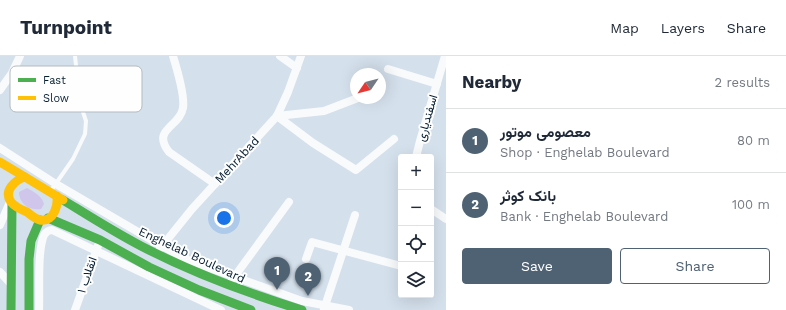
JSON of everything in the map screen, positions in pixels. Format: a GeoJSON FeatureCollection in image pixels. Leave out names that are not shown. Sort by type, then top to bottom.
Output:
{"type":"FeatureCollection","features":[{"type":"Feature","properties":{"kind":"main road","name":"Enghelab Boulevard"},"geometry":{"type":"LineString","coordinates":[[0,162],[54,194],[84,214],[156,254],[204,276],[251,294],[302,310]]}},
{"type":"Feature","properties":{"kind":"main road"},"geometry":{"type":"LineString","coordinates":[[11,310],[12,259],[9,190],[12,184],[18,179],[25,177]]}},
{"type":"Feature","properties":{"kind":"main road"},"geometry":{"type":"LineString","coordinates":[[0,187],[10,200],[44,219],[100,240],[149,267],[199,290],[250,310]]}},
{"type":"Feature","properties":{"kind":"main road"},"geometry":{"type":"LineString","coordinates":[[29,310],[29,260],[31,241],[44,219],[55,213],[57,209],[54,194]]}},
{"type":"Feature","properties":{"kind":"main road"},"geometry":{"type":"LineString","coordinates":[[76,230],[72,225],[73,218],[77,214],[84,214]]}},
{"type":"Feature","properties":{"kind":"main road"},"geometry":{"type":"LineString","coordinates":[[12,259],[17,256],[24,256],[29,260]]}},
{"type":"Feature","properties":{"kind":"street"},"geometry":{"type":"LineString","coordinates":[[15,66],[20,56]]}},
{"type":"Feature","properties":{"kind":"street"},"geometry":{"type":"LineString","coordinates":[[173,56],[182,91],[183,107],[180,115],[163,134],[163,140],[169,152],[214,184]]}},
{"type":"Feature","properties":{"kind":"street"},"geometry":{"type":"LineString","coordinates":[[280,56],[297,68]]}},
{"type":"Feature","properties":{"kind":"street","name":"MehrAbad"},"geometry":{"type":"LineString","coordinates":[[156,254],[192,209],[277,116],[288,92],[301,56]]}},
{"type":"Feature","properties":{"kind":"street","name":"اسفندیاری"},"geometry":{"type":"LineString","coordinates":[[417,154],[446,56]]}},
{"type":"Feature","properties":{"kind":"street"},"geometry":{"type":"LineString","coordinates":[[388,69],[437,84]]}},
{"type":"Feature","properties":{"kind":"street"},"geometry":{"type":"LineString","coordinates":[[0,90],[10,76]]}},
{"type":"Feature","properties":{"kind":"street"},"geometry":{"type":"LineString","coordinates":[[277,116],[324,111],[350,101]]}},
{"type":"Feature","properties":{"kind":"street"},"geometry":{"type":"LineString","coordinates":[[277,116],[313,143],[356,170],[394,139]]}},
{"type":"Feature","properties":{"kind":"street"},"geometry":{"type":"LineString","coordinates":[[0,148],[56,184],[190,261],[302,301],[325,308],[349,310]]}},
{"type":"Feature","properties":{"kind":"street"},"geometry":{"type":"LineString","coordinates":[[0,225],[10,200]]}},
{"type":"Feature","properties":{"kind":"street"},"geometry":{"type":"LineString","coordinates":[[228,285],[289,202]]}},
{"type":"Feature","properties":{"kind":"street"},"geometry":{"type":"LineString","coordinates":[[93,252],[110,211]]}},
{"type":"Feature","properties":{"kind":"street"},"geometry":{"type":"LineString","coordinates":[[434,211],[446,219]]}},
{"type":"Feature","properties":{"kind":"street"},"geometry":{"type":"LineString","coordinates":[[325,308],[355,215]]}},
{"type":"Feature","properties":{"kind":"street"},"geometry":{"type":"LineString","coordinates":[[39,310],[40,260],[46,232],[52,230],[93,252],[221,310]]}},
{"type":"Feature","properties":{"kind":"street","name":"انقلاب ۱"},"geometry":{"type":"LineString","coordinates":[[75,310],[93,252],[100,240]]}},
{"type":"Feature","properties":{"kind":"street"},"geometry":{"type":"LineString","coordinates":[[306,259],[312,242],[398,265]]}},
{"type":"Feature","properties":{"kind":"street"},"geometry":{"type":"LineString","coordinates":[[0,272],[11,284]]}},
{"type":"Feature","properties":{"kind":"lane"},"geometry":{"type":"LineString","coordinates":[[75,56],[76,66]]}},
{"type":"Feature","properties":{"kind":"lane"},"geometry":{"type":"LineString","coordinates":[[54,194],[56,184],[73,159],[85,134],[86,121],[83,112]]}},
{"type":"Feature","properties":{"kind":"shaded area"},"geometry":{"type":"Polygon","coordinates":[[[27,188],[37,194],[41,199],[44,204],[41,209],[29,208],[21,200],[19,192],[27,188]]]}},
{"type":"Feature","properties":{"kind":"traffic: fast"},"geometry":{"type":"LineString","coordinates":[[63,200],[131,241],[180,265],[261,297],[302,310]]}},
{"type":"Feature","properties":{"kind":"traffic: fast"},"geometry":{"type":"LineString","coordinates":[[11,310],[12,204]]}},
{"type":"Feature","properties":{"kind":"traffic: fast"},"geometry":{"type":"LineString","coordinates":[[48,218],[100,240],[149,267],[199,290],[251,310]]}},
{"type":"Feature","properties":{"kind":"traffic: fast"},"geometry":{"type":"LineString","coordinates":[[29,310],[29,259],[31,241],[40,220]]}},
{"type":"Feature","properties":{"kind":"traffic: slow"},"geometry":{"type":"LineString","coordinates":[[0,162],[25,177]]}},
{"type":"Feature","properties":{"kind":"traffic: slow"},"geometry":{"type":"LineString","coordinates":[[57,196],[57,200],[57,204],[56,209],[52,216],[45,220],[40,220],[14,205],[8,194],[11,186],[21,178],[25,177],[35,183],[53,194],[58,197],[63,200]]}},
{"type":"Feature","properties":{"kind":"place","name":"معصومی موتور"},"geometry":{"type":"Point","coordinates":[277,290]}},
{"type":"Feature","properties":{"kind":"place","name":"بانک کوثر"},"geometry":{"type":"Point","coordinates":[308,296]}}]}
